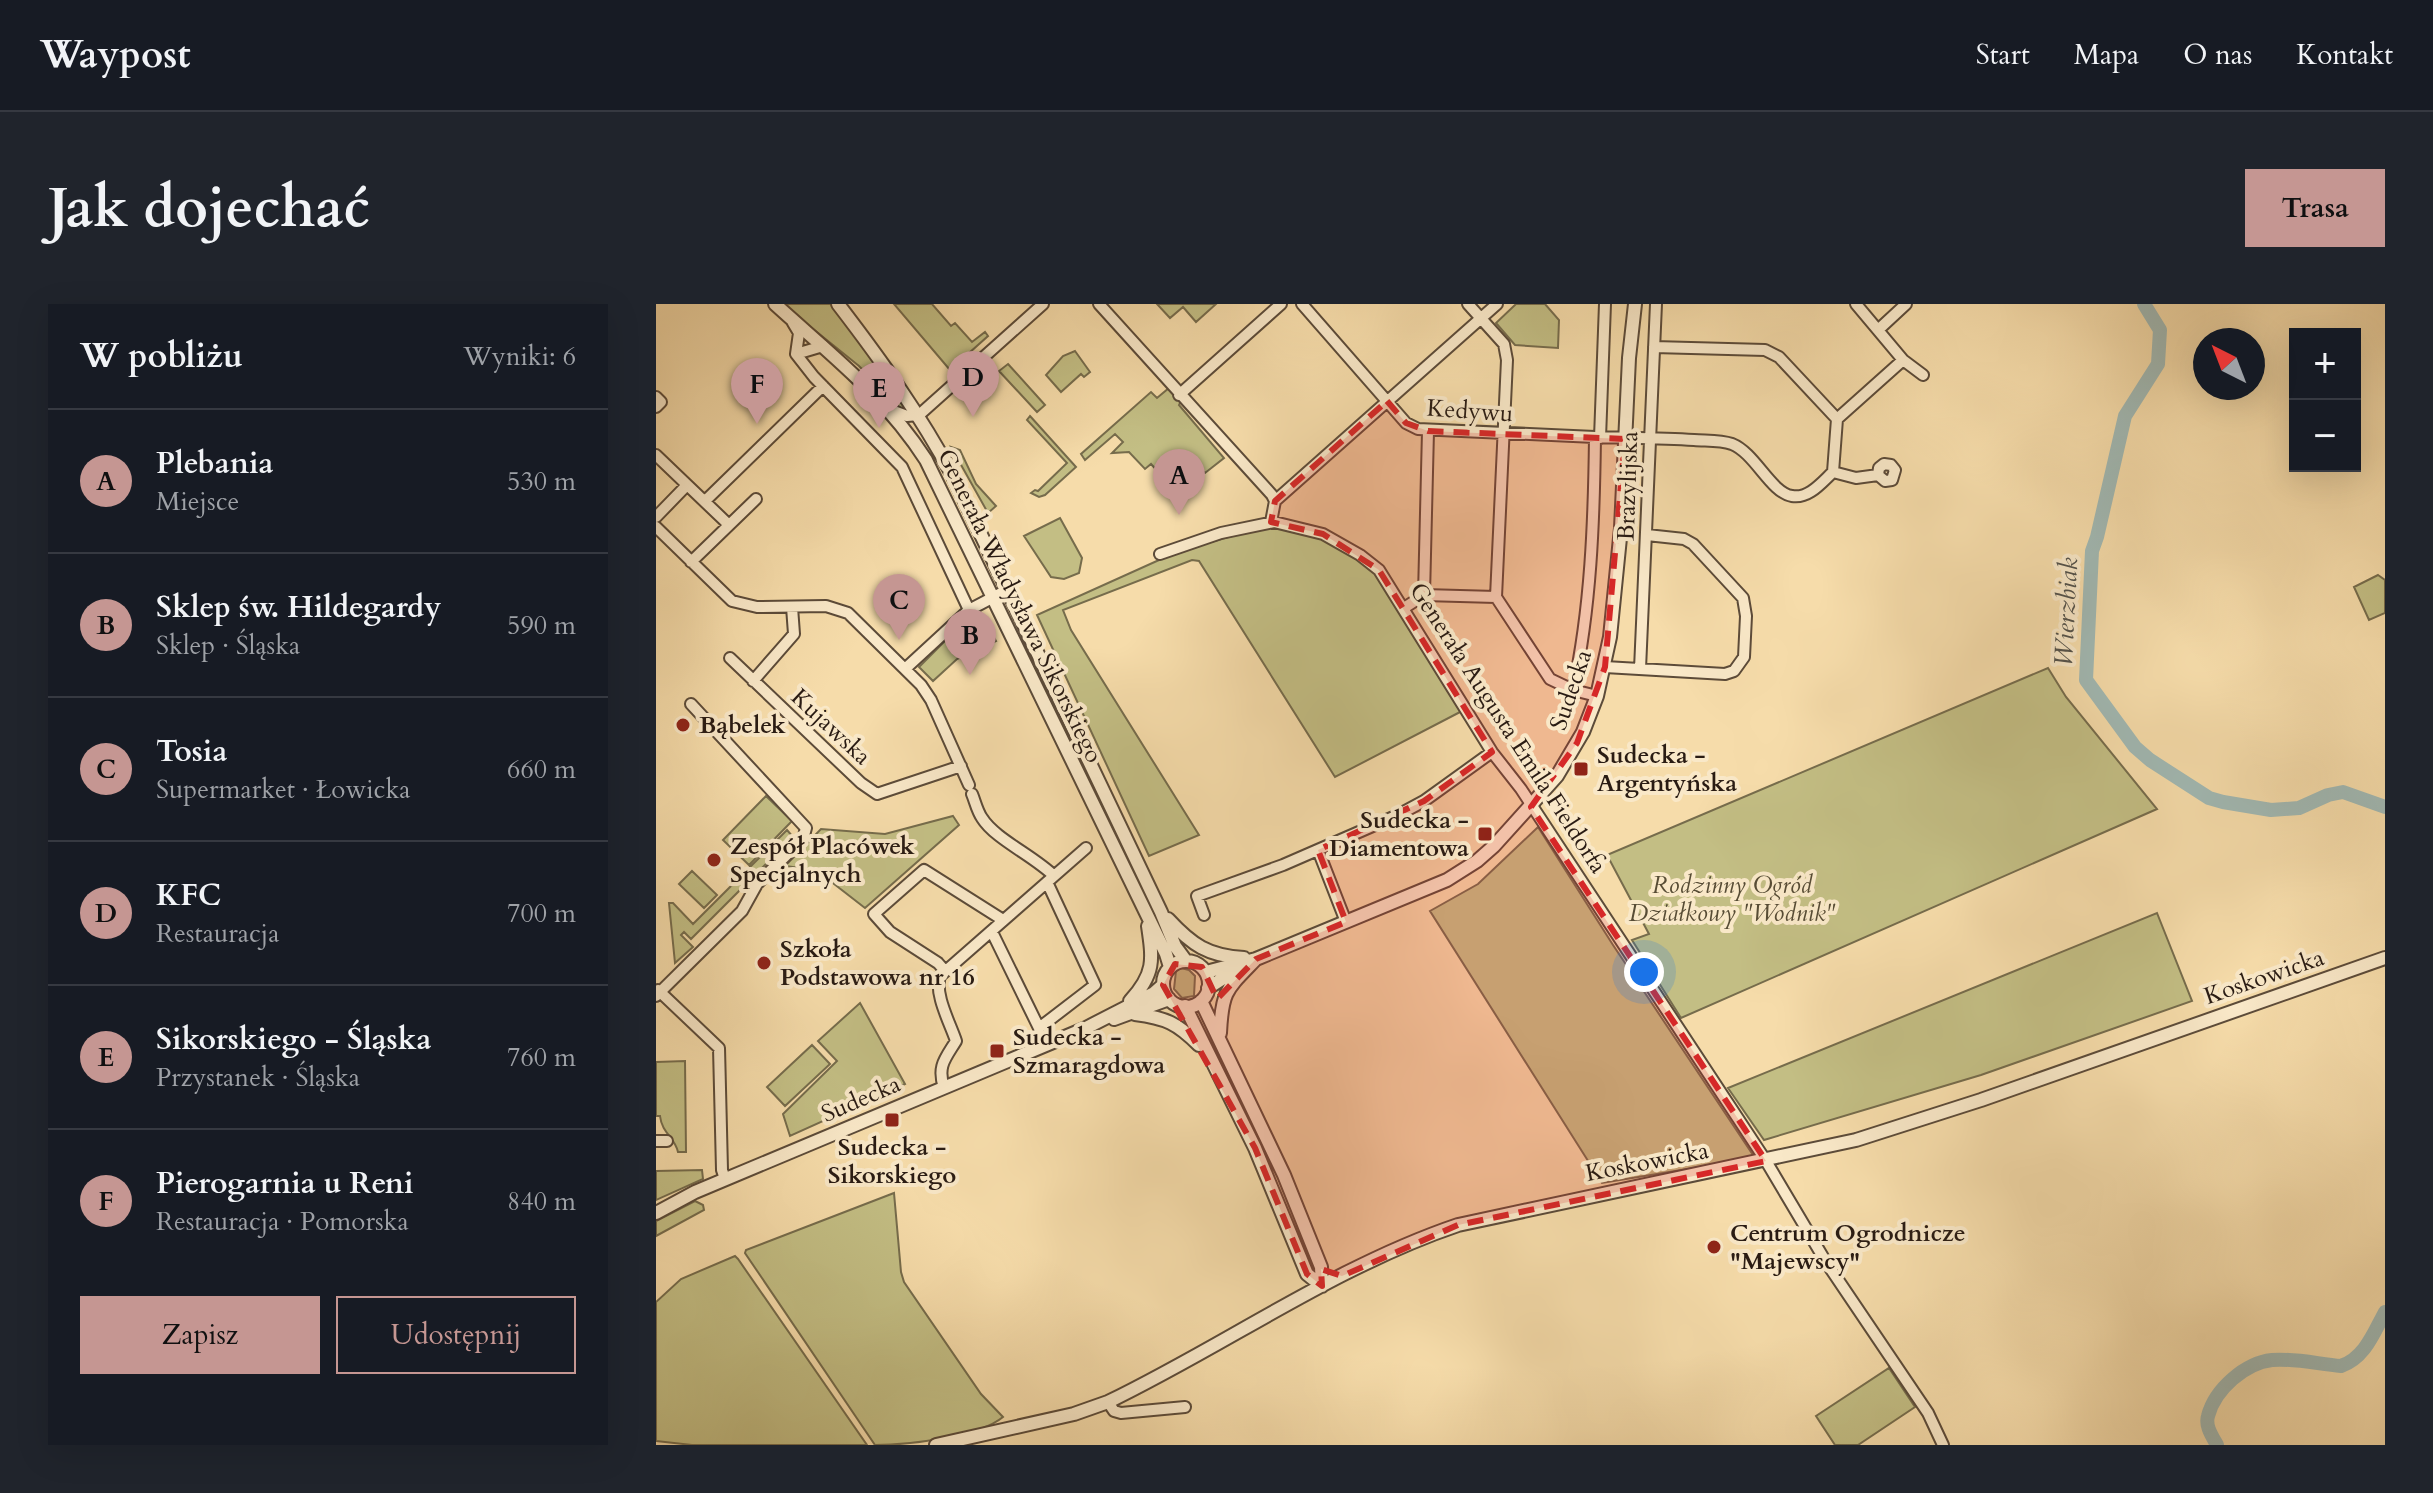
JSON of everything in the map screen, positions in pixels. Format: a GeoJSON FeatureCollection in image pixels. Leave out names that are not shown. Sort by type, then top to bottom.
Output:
{"type":"FeatureCollection","features":[{"type":"Feature","properties":{"kind":"street","name":"Generała Władysława Sikorskiego"},"geometry":{"type":"LineString","coordinates":[[775,304],[866,384],[891,410],[926,460],[1170,967]]}},
{"type":"Feature","properties":{"kind":"street","name":"Generała Władysława Sikorskiego"},"geometry":{"type":"LineString","coordinates":[[838,304],[897,381],[953,476],[1175,946],[1186,961]]}},
{"type":"Feature","properties":{"kind":"street"},"geometry":{"type":"LineString","coordinates":[[891,410],[907,416],[919,415],[1043,304]]}},
{"type":"Feature","properties":{"kind":"street"},"geometry":{"type":"LineString","coordinates":[[1099,304],[1275,501]]}},
{"type":"Feature","properties":{"kind":"street"},"geometry":{"type":"LineString","coordinates":[[1179,395],[1281,304]]}},
{"type":"Feature","properties":{"kind":"street","name":"Kedywu"},"geometry":{"type":"LineString","coordinates":[[1302,304],[1406,423],[1428,431],[1731,444],[1746,452],[1788,496],[1803,496],[1833,472]]}},
{"type":"Feature","properties":{"kind":"street"},"geometry":{"type":"LineString","coordinates":[[1468,304],[1506,350],[1496,597],[1550,679],[1573,690],[1597,696]]}},
{"type":"Feature","properties":{"kind":"street"},"geometry":{"type":"LineString","coordinates":[[1271,522],[1275,501],[1497,304]]}},
{"type":"Feature","properties":{"kind":"street"},"geometry":{"type":"LineString","coordinates":[[1573,690],[1580,656],[1593,524],[1605,304]]}},
{"type":"Feature","properties":{"kind":"street","name":"Sudecka"},"geometry":{"type":"LineString","coordinates":[[1206,972],[1256,959],[1461,873],[1494,846],[1531,807],[1566,762],[1583,732],[1605,667],[1618,560],[1635,304]]}},
{"type":"Feature","properties":{"kind":"street","name":"Brazylijska"},"geometry":{"type":"LineString","coordinates":[[1640,669],[1656,304]]}},
{"type":"Feature","properties":{"kind":"street"},"geometry":{"type":"LineString","coordinates":[[1856,304],[1903,360],[1923,375]]}},
{"type":"Feature","properties":{"kind":"street"},"geometry":{"type":"LineString","coordinates":[[1878,330],[1906,304]]}},
{"type":"Feature","properties":{"kind":"street"},"geometry":{"type":"LineString","coordinates":[[788,316],[799,333],[796,354],[902,467],[969,610]]}},
{"type":"Feature","properties":{"kind":"street"},"geometry":{"type":"LineString","coordinates":[[796,354],[823,346]]}},
{"type":"Feature","properties":{"kind":"street"},"geometry":{"type":"LineString","coordinates":[[1654,347],[1765,350],[1779,357],[1837,419]]}},
{"type":"Feature","properties":{"kind":"street"},"geometry":{"type":"LineString","coordinates":[[1878,475],[1856,478],[1833,472],[1837,419],[1903,360]]}},
{"type":"Feature","properties":{"kind":"street"},"geometry":{"type":"LineString","coordinates":[[705,501],[823,386]]}},
{"type":"Feature","properties":{"kind":"street"},"geometry":{"type":"LineString","coordinates":[[656,397],[661,402],[656,407]]}},
{"type":"Feature","properties":{"kind":"street"},"geometry":{"type":"LineString","coordinates":[[1424,595],[1428,431]]}},
{"type":"Feature","properties":{"kind":"street"},"geometry":{"type":"LineString","coordinates":[[656,455],[728,524]]}},
{"type":"Feature","properties":{"kind":"street"},"geometry":{"type":"LineString","coordinates":[[656,517],[687,485]]}},
{"type":"Feature","properties":{"kind":"street"},"geometry":{"type":"LineString","coordinates":[[691,562],[756,499]]}},
{"type":"Feature","properties":{"kind":"street","name":"Generała Augusta Emila Fieldorfa"},"geometry":{"type":"LineString","coordinates":[[1160,554],[1221,533],[1271,522],[1323,534],[1379,570],[1492,752],[1766,1161],[1847,1294],[1921,1403],[1943,1445]]}},
{"type":"Feature","properties":{"kind":"street"},"geometry":{"type":"LineString","coordinates":[[656,527],[732,601],[757,607],[826,606],[848,613],[906,668],[931,700],[981,817],[1031,856],[1050,879],[1095,985],[1039,1028],[992,932]]}},
{"type":"Feature","properties":{"kind":"street"},"geometry":{"type":"LineString","coordinates":[[1605,667],[1725,674],[1734,671],[1744,657],[1743,598],[1693,544],[1684,539],[1647,535]]}},
{"type":"Feature","properties":{"kind":"street"},"geometry":{"type":"LineString","coordinates":[[906,668],[969,610],[1007,590]]}},
{"type":"Feature","properties":{"kind":"street"},"geometry":{"type":"LineString","coordinates":[[1404,608],[1424,595],[1496,597]]}},
{"type":"Feature","properties":{"kind":"street"},"geometry":{"type":"LineString","coordinates":[[753,681],[794,634],[792,607]]}},
{"type":"Feature","properties":{"kind":"street","name":"Kujawska"},"geometry":{"type":"LineString","coordinates":[[730,658],[861,783],[877,794],[961,766]]}},
{"type":"Feature","properties":{"kind":"street"},"geometry":{"type":"LineString","coordinates":[[691,704],[806,828],[803,839],[757,884],[742,911],[658,992],[719,1048],[722,1170],[725,1179]]}},
{"type":"Feature","properties":{"kind":"street"},"geometry":{"type":"LineString","coordinates":[[1204,915],[1197,896],[1318,850],[1424,801],[1492,752]]}},
{"type":"Feature","properties":{"kind":"street"},"geometry":{"type":"LineString","coordinates":[[944,1088],[939,1073],[956,1041],[937,981],[1086,848]]}},
{"type":"Feature","properties":{"kind":"street"},"geometry":{"type":"LineString","coordinates":[[1318,850],[1346,922]]}},
{"type":"Feature","properties":{"kind":"street"},"geometry":{"type":"LineString","coordinates":[[945,971],[938,963],[890,932],[874,914],[924,870],[1003,920]]}},
{"type":"Feature","properties":{"kind":"street"},"geometry":{"type":"LineString","coordinates":[[1161,912],[1195,946],[1218,954],[1256,959]]}},
{"type":"Feature","properties":{"kind":"street"},"geometry":{"type":"LineString","coordinates":[[1147,918],[1151,969],[1127,1011],[1175,1024],[1207,1053]]}},
{"type":"Feature","properties":{"kind":"street","name":"Koskowicka"},"geometry":{"type":"LineString","coordinates":[[936,1445],[1074,1414],[1108,1402],[1322,1286],[1402,1246],[1458,1225],[1856,1140],[1943,1113],[2385,958]]}},
{"type":"Feature","properties":{"kind":"street"},"geometry":{"type":"LineString","coordinates":[[1219,1036],[1225,991],[1256,959]]}},
{"type":"Feature","properties":{"kind":"street","name":"Sudecka"},"geometry":{"type":"LineString","coordinates":[[1208,988],[1256,959]]}},
{"type":"Feature","properties":{"kind":"street"},"geometry":{"type":"LineString","coordinates":[[1186,961],[1197,964],[1206,972],[1208,988],[1201,1001],[1185,1006],[1169,999],[1163,985],[1170,967],[1186,961]]}},
{"type":"Feature","properties":{"kind":"street","name":"Sudecka"},"geometry":{"type":"LineString","coordinates":[[1127,1011],[1163,985]]}},
{"type":"Feature","properties":{"kind":"street","name":"Sudecka"},"geometry":{"type":"LineString","coordinates":[[656,1213],[725,1179],[1127,1011],[1169,999]]}},
{"type":"Feature","properties":{"kind":"street"},"geometry":{"type":"LineString","coordinates":[[1201,1001],[1284,1175],[1321,1267],[1322,1286]]}},
{"type":"Feature","properties":{"kind":"street"},"geometry":{"type":"LineString","coordinates":[[1185,1006],[1261,1161],[1307,1274],[1322,1286]]}},
{"type":"Feature","properties":{"kind":"street"},"geometry":{"type":"LineString","coordinates":[[1321,1267],[1342,1276]]}},
{"type":"Feature","properties":{"kind":"street"},"geometry":{"type":"LineString","coordinates":[[1298,1299],[1307,1274]]}},
{"type":"Feature","properties":{"kind":"street"},"geometry":{"type":"LineString","coordinates":[[1108,1402],[1114,1411],[1121,1413],[1185,1407]]}},
{"type":"Feature","properties":{"kind":"highlighted area"},"geometry":{"type":"Polygon","coordinates":[[[1387,401],[1406,423],[1428,431],[1625,439],[1605,667],[1577,743],[1531,807],[1766,1161],[1458,1225],[1342,1276],[1321,1269],[1322,1286],[1307,1274],[1255,1148],[1163,985],[1175,964],[1202,967],[1217,999],[1256,959],[1346,922],[1318,850],[1424,801],[1492,752],[1379,570],[1323,534],[1271,522],[1275,501],[1387,401]]]}},
{"type":"Feature","properties":{"kind":"green space"},"geometry":{"type":"Polygon","coordinates":[[[782,304],[832,304],[912,413],[901,409],[859,366],[782,304]]]}},
{"type":"Feature","properties":{"kind":"green space"},"geometry":{"type":"Polygon","coordinates":[[[894,304],[932,304],[951,326],[955,323],[972,342],[985,332],[988,336],[950,370],[894,304]]]}},
{"type":"Feature","properties":{"kind":"green space"},"geometry":{"type":"Polygon","coordinates":[[[1157,304],[1216,304],[1196,322],[1183,307],[1170,318],[1157,304]]]}},
{"type":"Feature","properties":{"kind":"green space"},"geometry":{"type":"Polygon","coordinates":[[[1516,304],[1545,304],[1559,320],[1558,348],[1515,345],[1496,323],[1516,304]]]}},
{"type":"Feature","properties":{"kind":"green space"},"geometry":{"type":"Polygon","coordinates":[[[1075,351],[1090,372],[1084,377],[1081,374],[1061,392],[1046,375],[1063,356],[1075,351]]]}},
{"type":"Feature","properties":{"kind":"green space"},"geometry":{"type":"Polygon","coordinates":[[[1008,364],[1045,405],[1037,412],[999,371],[1008,364]]]}},
{"type":"Feature","properties":{"kind":"green space"},"geometry":{"type":"Polygon","coordinates":[[[1169,388],[1181,401],[1179,405],[1224,458],[1205,473],[1196,464],[1171,486],[1151,464],[1145,469],[1129,452],[1112,453],[1123,442],[1115,434],[1085,460],[1081,454],[1151,392],[1157,398],[1169,388]]]}},
{"type":"Feature","properties":{"kind":"green space"},"geometry":{"type":"Polygon","coordinates":[[[1030,416],[1076,467],[1039,497],[1031,493],[1038,491],[1067,463],[1027,420],[1030,416]]]}},
{"type":"Feature","properties":{"kind":"green space"},"geometry":{"type":"Polygon","coordinates":[[[951,447],[960,450],[976,484],[996,506],[988,513],[951,447]]]}},
{"type":"Feature","properties":{"kind":"green space"},"geometry":{"type":"Polygon","coordinates":[[[1060,518],[1082,558],[1079,573],[1064,579],[1051,577],[1024,536],[1060,518]]]}},
{"type":"Feature","properties":{"kind":"green space"},"geometry":{"type":"Polygon","coordinates":[[[1271,525],[1329,541],[1371,567],[1462,711],[1335,777],[1199,561],[1192,560],[1063,610],[1071,630],[1199,835],[1149,856],[1037,615],[1179,551],[1271,525]]]}},
{"type":"Feature","properties":{"kind":"green space"},"geometry":{"type":"Polygon","coordinates":[[[2378,575],[2385,580],[2385,613],[2369,620],[2354,587],[2378,575]]]}},
{"type":"Feature","properties":{"kind":"green space"},"geometry":{"type":"Polygon","coordinates":[[[981,614],[996,641],[957,659],[933,681],[919,667],[968,618],[981,614]]]}},
{"type":"Feature","properties":{"kind":"green space","name":"Rodzinny Ogród Działkowy \"Wodnik\""},"geometry":{"type":"Polygon","coordinates":[[[2048,668],[2066,697],[2157,809],[1681,1018],[1632,940],[1649,934],[1607,855],[2048,668]]]}},
{"type":"Feature","properties":{"kind":"green space"},"geometry":{"type":"Polygon","coordinates":[[[766,796],[792,821],[749,865],[723,840],[766,796]]]}},
{"type":"Feature","properties":{"kind":"green space"},"geometry":{"type":"Polygon","coordinates":[[[953,816],[959,825],[865,908],[816,870],[785,866],[821,829],[885,834],[953,816]]]}},
{"type":"Feature","properties":{"kind":"green space"},"geometry":{"type":"Polygon","coordinates":[[[1538,827],[1755,1158],[1602,1183],[1430,911],[1478,884],[1538,827]]]}},
{"type":"Feature","properties":{"kind":"green space"},"geometry":{"type":"Polygon","coordinates":[[[787,830],[793,837],[691,939],[684,932],[681,935],[693,947],[675,963],[669,903],[673,903],[693,924],[787,830]]]}},
{"type":"Feature","properties":{"kind":"green space"},"geometry":{"type":"Polygon","coordinates":[[[692,871],[717,895],[704,908],[679,884],[692,871]]]}},
{"type":"Feature","properties":{"kind":"green space"},"geometry":{"type":"Polygon","coordinates":[[[2157,913],[2192,1001],[1981,1075],[1764,1140],[1728,1088],[2157,913]]]}},
{"type":"Feature","properties":{"kind":"green space"},"geometry":{"type":"Polygon","coordinates":[[[1181,968],[1195,976],[1194,996],[1182,998],[1174,989],[1176,971],[1181,968]]]}},
{"type":"Feature","properties":{"kind":"green space"},"geometry":{"type":"Polygon","coordinates":[[[860,1003],[905,1084],[790,1136],[783,1114],[837,1061],[818,1041],[860,1003]]]}},
{"type":"Feature","properties":{"kind":"green space"},"geometry":{"type":"Polygon","coordinates":[[[812,1045],[830,1064],[785,1106],[767,1087],[812,1045]]]}},
{"type":"Feature","properties":{"kind":"green space"},"geometry":{"type":"Polygon","coordinates":[[[685,1061],[686,1152],[678,1152],[660,1116],[656,1116],[656,1062],[685,1061]]]}},
{"type":"Feature","properties":{"kind":"green space"},"geometry":{"type":"Polygon","coordinates":[[[702,1170],[703,1179],[656,1200],[656,1171],[702,1170]]]}},
{"type":"Feature","properties":{"kind":"green space"},"geometry":{"type":"Polygon","coordinates":[[[894,1193],[904,1282],[981,1394],[1003,1417],[960,1435],[875,1445],[745,1253],[746,1250],[894,1193]]]}},
{"type":"Feature","properties":{"kind":"green space"},"geometry":{"type":"Polygon","coordinates":[[[695,1201],[703,1205],[704,1210],[656,1236],[656,1221],[695,1201]]]}},
{"type":"Feature","properties":{"kind":"green space"},"geometry":{"type":"Polygon","coordinates":[[[735,1256],[867,1445],[692,1445],[656,1441],[656,1302],[681,1279],[735,1256]]]}},
{"type":"Feature","properties":{"kind":"green space"},"geometry":{"type":"Polygon","coordinates":[[[1889,1368],[1915,1407],[1858,1445],[1835,1445],[1816,1416],[1889,1368]]]}},
{"type":"Feature","properties":{"kind":"waterway","name":"Wierzbiak"},"geometry":{"type":"LineString","coordinates":[[2144,304],[2160,330],[2158,364],[2125,416],[2092,551],[2086,680],[2135,747],[2209,798],[2271,810],[2299,808],[2343,792],[2385,807]]}},
{"type":"Feature","properties":{"kind":"waterway","name":"Wierzbiak"},"geometry":{"type":"LineString","coordinates":[[2217,1445],[2207,1420],[2217,1396],[2232,1379],[2252,1366],[2272,1360],[2341,1366],[2363,1351],[2385,1312]]}},
{"type":"Feature","properties":{"kind":"place","name":"KFC"},"geometry":{"type":"Point","coordinates":[973,417]}},
{"type":"Feature","properties":{"kind":"place","name":"Pierogarnia u Reni"},"geometry":{"type":"Point","coordinates":[757,424]}},
{"type":"Feature","properties":{"kind":"place","name":"Sikorskiego - Śląska"},"geometry":{"type":"Point","coordinates":[879,428]}},
{"type":"Feature","properties":{"kind":"place","name":"Plebania"},"geometry":{"type":"Point","coordinates":[1179,515]}},
{"type":"Feature","properties":{"kind":"place","name":"Tosia"},"geometry":{"type":"Point","coordinates":[899,640]}},
{"type":"Feature","properties":{"kind":"place","name":"Sklep św. Hildegardy"},"geometry":{"type":"Point","coordinates":[970,675]}},
{"type":"Feature","properties":{"kind":"place","name":"Bąbelek"},"geometry":{"type":"Point","coordinates":[683,725]}},
{"type":"Feature","properties":{"kind":"place","name":"Sudecka - Argentyńska"},"geometry":{"type":"Point","coordinates":[1581,769]}},
{"type":"Feature","properties":{"kind":"place","name":"Sudecka - Diamentowa"},"geometry":{"type":"Point","coordinates":[1485,834]}},
{"type":"Feature","properties":{"kind":"place","name":"Zespół Placówek Specjalnych"},"geometry":{"type":"Point","coordinates":[714,860]}},
{"type":"Feature","properties":{"kind":"place","name":"Szkoła Podstawowa nr 16"},"geometry":{"type":"Point","coordinates":[764,963]}},
{"type":"Feature","properties":{"kind":"place","name":"Sudecka - Szmaragdowa"},"geometry":{"type":"Point","coordinates":[997,1051]}},
{"type":"Feature","properties":{"kind":"place","name":"Sudecka - Sikorskiego"},"geometry":{"type":"Point","coordinates":[892,1120]}},
{"type":"Feature","properties":{"kind":"place","name":"Centrum Ogrodnicze \"Majewscy\""},"geometry":{"type":"Point","coordinates":[1714,1247]}}]}
